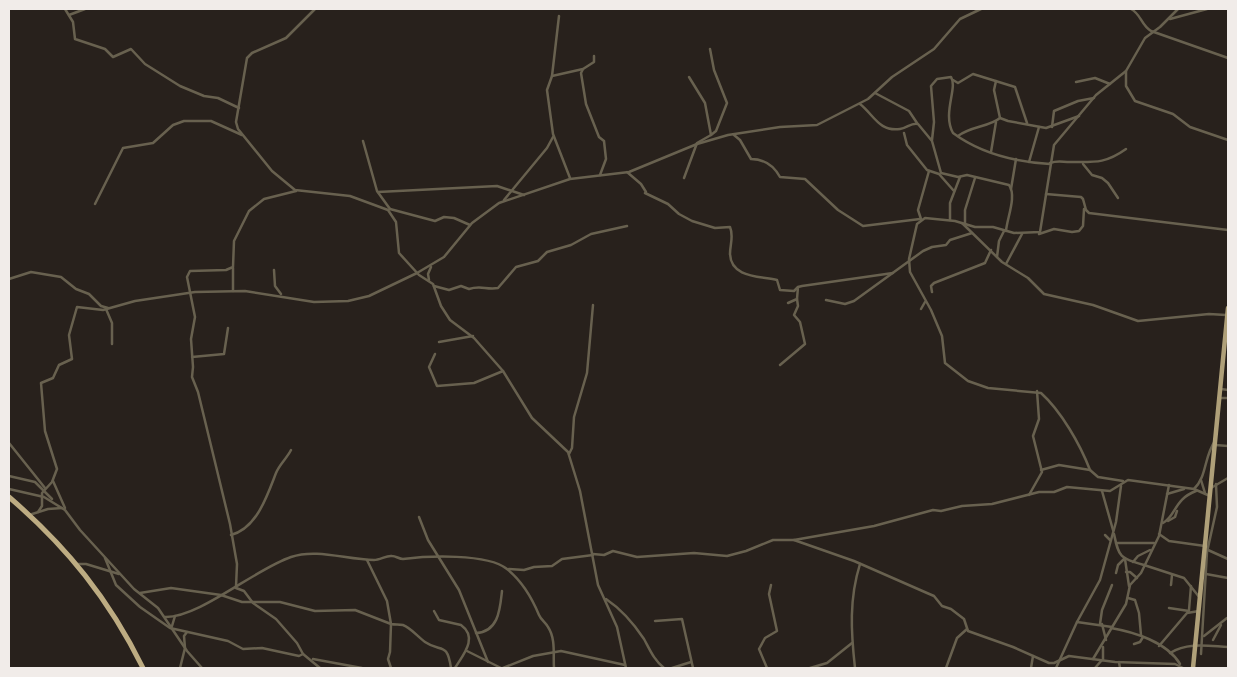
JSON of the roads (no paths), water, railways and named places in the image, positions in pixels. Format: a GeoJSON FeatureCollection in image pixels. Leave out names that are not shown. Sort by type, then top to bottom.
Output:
{"type":"FeatureCollection","features":[{"type":"Feature","properties":{"kind":"highway"},"geometry":{"type":"LineString","coordinates":[[9,497],[30,515],[76,564],[116,616],[144,668]]}},
{"type":"Feature","properties":{"kind":"main road"},"geometry":{"type":"LineString","coordinates":[[1193,668],[1227,344],[1228,308]]}},
{"type":"Feature","properties":{"kind":"street"},"geometry":{"type":"LineString","coordinates":[[65,9],[73,25],[75,39],[105,49],[113,57],[131,49],[145,64],[180,86],[204,96],[218,98],[239,108]]}},
{"type":"Feature","properties":{"kind":"street"},"geometry":{"type":"LineString","coordinates":[[69,15],[85,9]]}},
{"type":"Feature","properties":{"kind":"street"},"geometry":{"type":"LineString","coordinates":[[298,191],[290,187],[272,171],[243,135],[237,124],[248,56],[286,38],[315,9]]}},
{"type":"Feature","properties":{"kind":"street"},"geometry":{"type":"LineString","coordinates":[[38,512],[42,506],[41,496],[53,481],[57,467],[46,430],[41,383],[53,378],[59,365],[72,359],[69,335],[76,308],[107,309],[135,301],[192,292],[233,291],[282,295],[314,302],[351,300],[376,293],[433,264],[449,252],[470,225],[491,207],[503,202],[570,179],[626,172],[697,144],[733,134],[780,127],[817,125],[860,104],[911,63],[934,49],[960,19],[982,9]]}},
{"type":"Feature","properties":{"kind":"street"},"geometry":{"type":"LineString","coordinates":[[1131,9],[1138,14],[1143,25],[1154,33],[1228,58]]}},
{"type":"Feature","properties":{"kind":"street"},"geometry":{"type":"LineString","coordinates":[[1035,234],[1041,230],[1054,145],[1094,98],[1126,71],[1142,41],[1154,33],[1178,9]]}},
{"type":"Feature","properties":{"kind":"street"},"geometry":{"type":"LineString","coordinates":[[1166,22],[1207,9]]}},
{"type":"Feature","properties":{"kind":"street"},"geometry":{"type":"LineString","coordinates":[[559,16],[552,76],[546,90],[554,137],[570,179]]}},
{"type":"Feature","properties":{"kind":"street"},"geometry":{"type":"LineString","coordinates":[[684,178],[697,144],[716,131],[727,104],[714,70],[710,49]]}},
{"type":"Feature","properties":{"kind":"street"},"geometry":{"type":"LineString","coordinates":[[552,76],[583,69],[594,62],[594,56]]}},
{"type":"Feature","properties":{"kind":"street"},"geometry":{"type":"LineString","coordinates":[[583,69],[586,104],[599,137],[604,141],[606,159],[600,175]]}},
{"type":"Feature","properties":{"kind":"street"},"geometry":{"type":"LineString","coordinates":[[574,71],[582,74]]}},
{"type":"Feature","properties":{"kind":"street"},"geometry":{"type":"LineString","coordinates":[[1126,71],[1126,86],[1135,101],[1172,114],[1190,127],[1228,140]]}},
{"type":"Feature","properties":{"kind":"street"},"geometry":{"type":"LineString","coordinates":[[1011,189],[1006,184],[967,175],[960,177],[940,172],[932,141],[934,122],[932,86],[935,80],[940,78],[951,77],[958,83],[973,74],[1016,88],[1027,124]]}},
{"type":"Feature","properties":{"kind":"street"},"geometry":{"type":"LineString","coordinates":[[689,77],[705,103],[711,135]]}},
{"type":"Feature","properties":{"kind":"street"},"geometry":{"type":"LineString","coordinates":[[1076,82],[1094,78],[1110,84]]}},
{"type":"Feature","properties":{"kind":"street"},"geometry":{"type":"LineString","coordinates":[[953,80],[948,114],[951,131],[973,143],[980,150],[1029,162],[1050,163],[1058,160],[1082,163],[1110,160],[1126,149]]}},
{"type":"Feature","properties":{"kind":"street"},"geometry":{"type":"LineString","coordinates":[[996,80],[994,90],[1000,118]]}},
{"type":"Feature","properties":{"kind":"street"},"geometry":{"type":"LineString","coordinates":[[875,93],[882,94],[901,108],[909,111],[932,141]]}},
{"type":"Feature","properties":{"kind":"street"},"geometry":{"type":"LineString","coordinates":[[1052,127],[1054,111],[1078,101],[1094,98]]}},
{"type":"Feature","properties":{"kind":"street"},"geometry":{"type":"LineString","coordinates":[[860,104],[883,127],[898,129],[917,123]]}},
{"type":"Feature","properties":{"kind":"street"},"geometry":{"type":"LineString","coordinates":[[1000,118],[1040,127],[1052,127],[1079,116]]}},
{"type":"Feature","properties":{"kind":"street"},"geometry":{"type":"LineString","coordinates":[[958,136],[972,128],[996,122],[1000,118]]}},
{"type":"Feature","properties":{"kind":"street"},"geometry":{"type":"LineString","coordinates":[[94,204],[123,148],[153,143],[179,122],[211,121],[243,135]]}},
{"type":"Feature","properties":{"kind":"street"},"geometry":{"type":"LineString","coordinates":[[991,152],[996,122]]}},
{"type":"Feature","properties":{"kind":"street"},"geometry":{"type":"LineString","coordinates":[[1029,162],[1040,127]]}},
{"type":"Feature","properties":{"kind":"street"},"geometry":{"type":"LineString","coordinates":[[904,133],[907,144],[929,171],[939,174],[954,191]]}},
{"type":"Feature","properties":{"kind":"street"},"geometry":{"type":"LineString","coordinates":[[733,134],[740,140],[751,159],[762,160],[775,169],[780,177],[805,180],[838,210],[862,226],[894,224],[920,219],[950,220],[980,228],[993,227],[1022,234],[1035,234],[1054,229],[1078,231],[1083,226],[1085,208],[1083,199],[1080,197],[1046,194]]}},
{"type":"Feature","properties":{"kind":"street"},"geometry":{"type":"LineString","coordinates":[[503,202],[554,137]]}},
{"type":"Feature","properties":{"kind":"street"},"geometry":{"type":"LineString","coordinates":[[363,141],[378,192],[394,217],[398,251],[417,273],[434,286],[441,306],[450,320],[473,336],[503,371],[532,418],[569,454],[580,491],[598,584],[617,627],[626,667],[554,651],[502,668],[468,651]]}},
{"type":"Feature","properties":{"kind":"street"},"geometry":{"type":"LineString","coordinates":[[997,257],[998,244],[1005,231],[1016,159]]}},
{"type":"Feature","properties":{"kind":"street"},"geometry":{"type":"LineString","coordinates":[[1082,163],[1092,175],[1102,178],[1108,183],[1118,198]]}},
{"type":"Feature","properties":{"kind":"street"},"geometry":{"type":"LineString","coordinates":[[929,171],[918,210],[920,219],[915,228],[909,261],[910,274],[942,336],[943,359],[953,371],[973,383],[993,390],[1038,391],[1056,408],[1084,454],[1090,470]]}},
{"type":"Feature","properties":{"kind":"street"},"geometry":{"type":"LineString","coordinates":[[626,172],[641,184],[646,193],[668,204],[679,214],[692,221],[715,228],[730,227],[733,234],[730,256],[738,271],[744,274],[777,280],[780,290],[794,290],[798,287],[817,283],[877,277],[894,273]]}},
{"type":"Feature","properties":{"kind":"street"},"geometry":{"type":"LineString","coordinates":[[950,220],[954,191],[960,177]]}},
{"type":"Feature","properties":{"kind":"street"},"geometry":{"type":"LineString","coordinates":[[965,224],[964,210],[975,177]]}},
{"type":"Feature","properties":{"kind":"street"},"geometry":{"type":"LineString","coordinates":[[378,192],[497,186],[524,195]]}},
{"type":"Feature","properties":{"kind":"street"},"geometry":{"type":"LineString","coordinates":[[233,291],[234,241],[249,211],[264,200],[298,191],[325,192],[350,196],[384,208],[394,217]]}},
{"type":"Feature","properties":{"kind":"street"},"geometry":{"type":"LineString","coordinates":[[1085,208],[1090,213],[1138,218],[1147,222],[1162,221],[1228,230]]}},
{"type":"Feature","properties":{"kind":"street"},"geometry":{"type":"LineString","coordinates":[[390,209],[435,220],[454,218],[470,225]]}},
{"type":"Feature","properties":{"kind":"street"},"geometry":{"type":"LineString","coordinates":[[961,223],[997,257],[1028,278],[1044,294],[1061,296],[1093,305],[1142,322],[1210,314],[1228,315]]}},
{"type":"Feature","properties":{"kind":"street"},"geometry":{"type":"LineString","coordinates":[[434,286],[449,290],[461,286],[469,289],[478,286],[485,286],[487,289],[499,288],[516,267],[538,262],[546,252],[571,245],[591,234],[627,226]]}},
{"type":"Feature","properties":{"kind":"street"},"geometry":{"type":"LineString","coordinates":[[826,300],[845,304],[854,301],[929,248],[946,245],[950,240],[972,233]]}},
{"type":"Feature","properties":{"kind":"street"},"geometry":{"type":"LineString","coordinates":[[1006,264],[1022,234]]}},
{"type":"Feature","properties":{"kind":"street"},"geometry":{"type":"LineString","coordinates":[[932,292],[931,286],[934,283],[985,262],[991,250]]}},
{"type":"Feature","properties":{"kind":"street"},"geometry":{"type":"LineString","coordinates":[[430,282],[429,272],[433,264]]}},
{"type":"Feature","properties":{"kind":"street"},"geometry":{"type":"LineString","coordinates":[[233,267],[226,270],[189,272],[187,280],[192,292],[195,317],[191,340],[192,377],[198,392],[237,564],[235,587]]}},
{"type":"Feature","properties":{"kind":"street"},"geometry":{"type":"LineString","coordinates":[[274,270],[274,284],[282,295]]}},
{"type":"Feature","properties":{"kind":"street"},"geometry":{"type":"LineString","coordinates":[[9,279],[28,272],[61,277],[76,289],[88,294],[107,309],[112,323],[112,344]]}},
{"type":"Feature","properties":{"kind":"street"},"geometry":{"type":"LineString","coordinates":[[780,365],[805,344],[800,324],[794,316],[797,310],[798,287]]}},
{"type":"Feature","properties":{"kind":"street"},"geometry":{"type":"LineString","coordinates":[[788,303],[797,299]]}},
{"type":"Feature","properties":{"kind":"street"},"geometry":{"type":"LineString","coordinates":[[921,309],[926,302]]}},
{"type":"Feature","properties":{"kind":"street"},"geometry":{"type":"LineString","coordinates":[[569,454],[572,448],[576,411],[587,373],[593,305]]}},
{"type":"Feature","properties":{"kind":"street"},"geometry":{"type":"LineString","coordinates":[[192,357],[224,354],[228,328]]}},
{"type":"Feature","properties":{"kind":"street"},"geometry":{"type":"LineString","coordinates":[[439,342],[473,336]]}},
{"type":"Feature","properties":{"kind":"street"},"geometry":{"type":"LineString","coordinates":[[435,354],[429,367],[438,386],[474,383],[503,371]]}},
{"type":"Feature","properties":{"kind":"street"},"geometry":{"type":"LineString","coordinates":[[1221,389],[1228,390]]}},
{"type":"Feature","properties":{"kind":"street"},"geometry":{"type":"LineString","coordinates":[[1029,495],[1041,478],[1033,436],[1039,419],[1038,391]]}},
{"type":"Feature","properties":{"kind":"street"},"geometry":{"type":"LineString","coordinates":[[1220,398],[1228,398]]}},
{"type":"Feature","properties":{"kind":"street"},"geometry":{"type":"LineString","coordinates":[[1166,521],[1181,498],[1196,490],[1201,480],[1207,454],[1216,442],[1228,446]]}},
{"type":"Feature","properties":{"kind":"street"},"geometry":{"type":"LineString","coordinates":[[9,443],[54,502]]}},
{"type":"Feature","properties":{"kind":"street"},"geometry":{"type":"LineString","coordinates":[[231,535],[246,529],[258,514],[276,472],[286,461],[291,450]]}},
{"type":"Feature","properties":{"kind":"street"},"geometry":{"type":"LineString","coordinates":[[1041,470],[1059,465],[1090,470],[1100,478],[1168,485],[1196,490],[1211,496]]}},
{"type":"Feature","properties":{"kind":"street"},"geometry":{"type":"LineString","coordinates":[[9,476],[35,482],[45,489]]}},
{"type":"Feature","properties":{"kind":"street"},"geometry":{"type":"LineString","coordinates":[[1211,488],[1228,478]]}},
{"type":"Feature","properties":{"kind":"street"},"geometry":{"type":"LineString","coordinates":[[1201,480],[1205,493]]}},
{"type":"Feature","properties":{"kind":"street"},"geometry":{"type":"LineString","coordinates":[[53,481],[64,509],[80,530],[123,578],[158,608],[185,648],[204,668]]}},
{"type":"Feature","properties":{"kind":"street"},"geometry":{"type":"LineString","coordinates":[[165,617],[175,616],[221,595],[271,566],[293,556],[338,555],[375,560],[391,556],[404,559],[438,557],[481,560],[507,568],[524,570],[534,567],[552,566],[562,559],[604,555],[613,551],[637,557],[694,553],[727,556],[746,552],[773,540],[794,540],[867,527],[933,510],[941,512],[962,506],[992,504],[1039,492],[1054,492],[1067,487],[1102,491],[1114,490],[1124,481]]}},
{"type":"Feature","properties":{"kind":"street"},"geometry":{"type":"LineString","coordinates":[[1056,668],[1077,622],[1100,580],[1110,540],[1114,532],[1121,484]]}},
{"type":"Feature","properties":{"kind":"street"},"geometry":{"type":"LineString","coordinates":[[1201,654],[1207,548],[1217,508],[1216,484]]}},
{"type":"Feature","properties":{"kind":"street"},"geometry":{"type":"LineString","coordinates":[[1130,587],[1137,578],[1159,534],[1163,523],[1168,485]]}},
{"type":"Feature","properties":{"kind":"street"},"geometry":{"type":"LineString","coordinates":[[1167,494],[1186,488]]}},
{"type":"Feature","properties":{"kind":"street"},"geometry":{"type":"LineString","coordinates":[[9,489],[41,496],[64,509]]}},
{"type":"Feature","properties":{"kind":"street"},"geometry":{"type":"LineString","coordinates":[[1102,491],[1114,532],[1117,552],[1125,559],[1184,578],[1200,598]]}},
{"type":"Feature","properties":{"kind":"street"},"geometry":{"type":"LineString","coordinates":[[30,515],[38,512],[64,509]]}},
{"type":"Feature","properties":{"kind":"street"},"geometry":{"type":"LineString","coordinates":[[1163,523],[1175,518],[1177,511]]}},
{"type":"Feature","properties":{"kind":"street"},"geometry":{"type":"LineString","coordinates":[[420,517],[438,557],[459,590],[488,662]]}},
{"type":"Feature","properties":{"kind":"street"},"geometry":{"type":"LineString","coordinates":[[1159,534],[1169,541],[1207,548],[1228,559]]}},
{"type":"Feature","properties":{"kind":"street"},"geometry":{"type":"LineString","coordinates":[[1105,535],[1110,540]]}},
{"type":"Feature","properties":{"kind":"street"},"geometry":{"type":"LineString","coordinates":[[794,540],[860,564],[933,596],[942,606],[951,609],[964,619],[967,629]]}},
{"type":"Feature","properties":{"kind":"street"},"geometry":{"type":"LineString","coordinates":[[1116,543],[1154,543]]}},
{"type":"Feature","properties":{"kind":"street"},"geometry":{"type":"LineString","coordinates":[[1133,562],[1138,556],[1151,550]]}},
{"type":"Feature","properties":{"kind":"street"},"geometry":{"type":"LineString","coordinates":[[105,556],[115,582],[140,607],[173,628],[237,644],[243,649],[262,648],[299,656],[303,654]]}},
{"type":"Feature","properties":{"kind":"street"},"geometry":{"type":"LineString","coordinates":[[366,559],[388,606],[391,624],[388,660],[391,668]]}},
{"type":"Feature","properties":{"kind":"street"},"geometry":{"type":"LineString","coordinates":[[1096,667],[1094,659],[1128,598],[1130,587],[1125,559]]}},
{"type":"Feature","properties":{"kind":"street"},"geometry":{"type":"LineString","coordinates":[[1116,573],[1118,565],[1125,559]]}},
{"type":"Feature","properties":{"kind":"street"},"geometry":{"type":"LineString","coordinates":[[76,564],[110,570],[120,574]]}},
{"type":"Feature","properties":{"kind":"street"},"geometry":{"type":"LineString","coordinates":[[855,668],[851,610],[860,564]]}},
{"type":"Feature","properties":{"kind":"street"},"geometry":{"type":"LineString","coordinates":[[507,568],[532,598],[541,618],[550,629],[554,651],[554,668]]}},
{"type":"Feature","properties":{"kind":"street"},"geometry":{"type":"LineString","coordinates":[[1126,572],[1130,572],[1137,578]]}},
{"type":"Feature","properties":{"kind":"street"},"geometry":{"type":"LineString","coordinates":[[1206,574],[1228,578]]}},
{"type":"Feature","properties":{"kind":"street"},"geometry":{"type":"LineString","coordinates":[[1171,585],[1172,575]]}},
{"type":"Feature","properties":{"kind":"street"},"geometry":{"type":"LineString","coordinates":[[115,582],[123,578]]}},
{"type":"Feature","properties":{"kind":"street"},"geometry":{"type":"LineString","coordinates":[[767,668],[759,649],[765,638],[777,631],[770,595],[771,584]]}},
{"type":"Feature","properties":{"kind":"street"},"geometry":{"type":"LineString","coordinates":[[1106,640],[1101,624],[1102,610],[1112,585]]}},
{"type":"Feature","properties":{"kind":"street"},"geometry":{"type":"LineString","coordinates":[[1159,646],[1190,611],[1191,586]]}},
{"type":"Feature","properties":{"kind":"street"},"geometry":{"type":"LineString","coordinates":[[235,587],[244,592],[253,603],[276,620],[296,642],[303,654],[320,668]]}},
{"type":"Feature","properties":{"kind":"street"},"geometry":{"type":"LineString","coordinates":[[140,593],[171,588],[221,595],[237,601],[253,603],[280,602],[315,611],[357,611],[391,624],[403,625],[420,636],[425,642],[444,648],[453,668],[468,651],[468,639],[464,628],[439,620],[434,610]]}},
{"type":"Feature","properties":{"kind":"street"},"geometry":{"type":"LineString","coordinates":[[476,633],[487,630],[498,618],[502,591]]}},
{"type":"Feature","properties":{"kind":"street"},"geometry":{"type":"LineString","coordinates":[[605,598],[624,614],[640,633],[648,650],[664,668]]}},
{"type":"Feature","properties":{"kind":"street"},"geometry":{"type":"LineString","coordinates":[[1128,598],[1135,600],[1138,606],[1142,636],[1140,642],[1134,644]]}},
{"type":"Feature","properties":{"kind":"street"},"geometry":{"type":"LineString","coordinates":[[1169,608],[1199,611]]}},
{"type":"Feature","properties":{"kind":"street"},"geometry":{"type":"LineString","coordinates":[[173,628],[175,616]]}},
{"type":"Feature","properties":{"kind":"street"},"geometry":{"type":"LineString","coordinates":[[1203,637],[1227,618]]}},
{"type":"Feature","properties":{"kind":"street"},"geometry":{"type":"LineString","coordinates":[[655,621],[682,619],[693,668]]}},
{"type":"Feature","properties":{"kind":"street"},"geometry":{"type":"LineString","coordinates":[[1077,622],[1101,624],[1142,636],[1170,653],[1181,667]]}},
{"type":"Feature","properties":{"kind":"street"},"geometry":{"type":"LineString","coordinates":[[1213,640],[1221,623]]}},
{"type":"Feature","properties":{"kind":"street"},"geometry":{"type":"LineString","coordinates":[[1203,628],[1209,631]]}},
{"type":"Feature","properties":{"kind":"street"},"geometry":{"type":"LineString","coordinates":[[967,629],[1051,663],[1067,656],[1181,667]]}},
{"type":"Feature","properties":{"kind":"street"},"geometry":{"type":"LineString","coordinates":[[946,668],[958,638],[967,629]]}},
{"type":"Feature","properties":{"kind":"street"},"geometry":{"type":"LineString","coordinates":[[180,668],[185,648],[184,636],[187,632]]}},
{"type":"Feature","properties":{"kind":"street"},"geometry":{"type":"LineString","coordinates":[[810,668],[827,663],[852,643]]}},
{"type":"Feature","properties":{"kind":"street"},"geometry":{"type":"LineString","coordinates":[[1170,653],[1181,647],[1196,644],[1228,647]]}},
{"type":"Feature","properties":{"kind":"street"},"geometry":{"type":"LineString","coordinates":[[1096,667],[1102,660],[1102,646]]}},
{"type":"Feature","properties":{"kind":"street"},"geometry":{"type":"LineString","coordinates":[[1085,657],[1097,653]]}},
{"type":"Feature","properties":{"kind":"street"},"geometry":{"type":"LineString","coordinates":[[1031,668],[1033,656]]}},
{"type":"Feature","properties":{"kind":"street"},"geometry":{"type":"LineString","coordinates":[[311,659],[362,668]]}},
{"type":"Feature","properties":{"kind":"street"},"geometry":{"type":"LineString","coordinates":[[672,668],[691,662]]}},
{"type":"Feature","properties":{"kind":"street"},"geometry":{"type":"LineString","coordinates":[[1120,662],[1120,668]]}}]}
